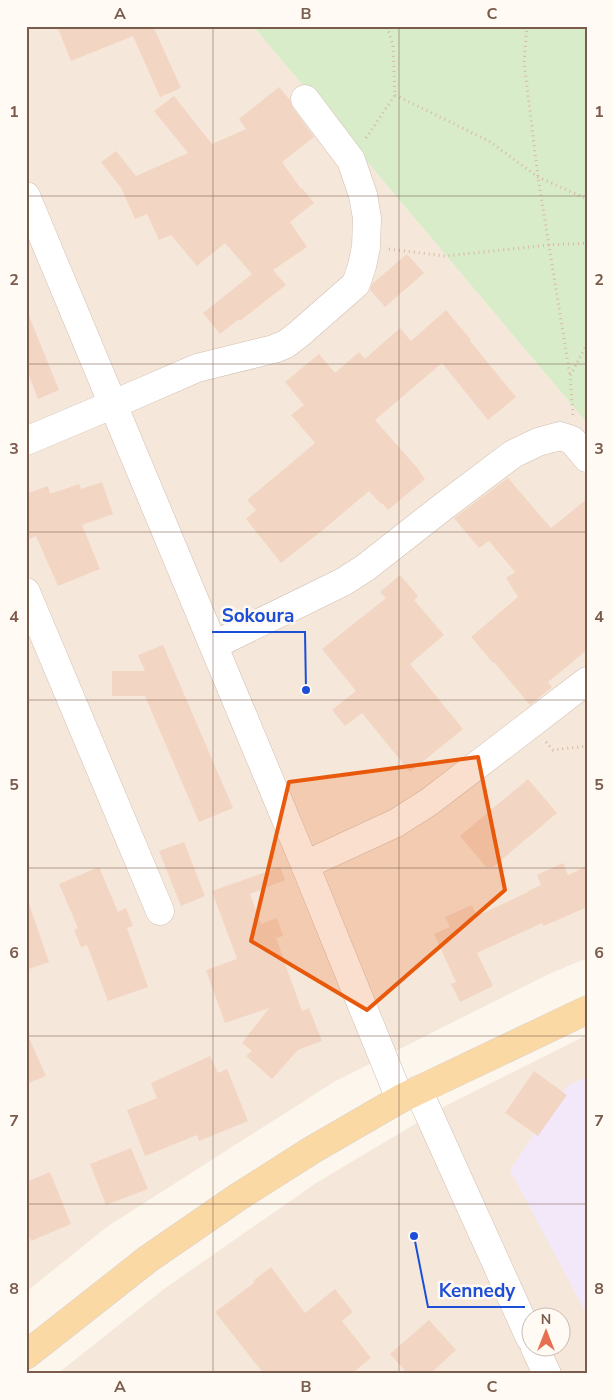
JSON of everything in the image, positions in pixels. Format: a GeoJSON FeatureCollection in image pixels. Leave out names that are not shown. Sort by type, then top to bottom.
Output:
{"type":"FeatureCollection","features":[{"type":"Feature","properties":{"kind":"main road"},"geometry":{"type":"LineString","coordinates":[[26,1355],[148,1259],[238,1197],[312,1150],[409,1095],[587,1010]]}},
{"type":"Feature","properties":{"kind":"street"},"geometry":{"type":"LineString","coordinates":[[26,441],[197,368],[274,349],[286,344],[356,284],[366,247],[367,218],[363,195],[351,160],[305,99]]}},
{"type":"Feature","properties":{"kind":"street"},"geometry":{"type":"LineString","coordinates":[[26,196],[305,865],[409,1095],[520,1318]]}},
{"type":"Feature","properties":{"kind":"street"},"geometry":{"type":"LineString","coordinates":[[214,646],[343,582],[365,568],[513,454],[538,442],[560,436],[580,449]]}},
{"type":"Feature","properties":{"kind":"street"},"geometry":{"type":"LineString","coordinates":[[26,592],[160,911]]}},
{"type":"Feature","properties":{"kind":"street"},"geometry":{"type":"LineString","coordinates":[[305,865],[396,823],[429,802],[587,681]]}},
{"type":"Feature","properties":{"kind":"street"},"geometry":{"type":"LineString","coordinates":[[539,1358],[546,1374]]}},
{"type":"Feature","properties":{"kind":"path"},"geometry":{"type":"LineString","coordinates":[[351,160],[396,94],[393,46],[387,26]]}},
{"type":"Feature","properties":{"kind":"path"},"geometry":{"type":"LineString","coordinates":[[527,26],[524,62],[538,177],[570,376],[574,428],[580,449]]}},
{"type":"Feature","properties":{"kind":"path"},"geometry":{"type":"LineString","coordinates":[[396,94],[489,141],[538,177],[587,199]]}},
{"type":"Feature","properties":{"kind":"path"},"geometry":{"type":"LineString","coordinates":[[366,247],[445,256],[587,243]]}},
{"type":"Feature","properties":{"kind":"path"},"geometry":{"type":"LineString","coordinates":[[570,376],[587,344]]}},
{"type":"Feature","properties":{"kind":"path"},"geometry":{"type":"LineString","coordinates":[[531,725],[553,750],[587,747]]}},
{"type":"Feature","properties":{"kind":"highlighted area"},"geometry":{"type":"Polygon","coordinates":[[[478,757],[505,890],[367,1010],[251,941],[289,782],[478,757]]]}},
{"type":"Feature","properties":{"kind":"shaded area"},"geometry":{"type":"Polygon","coordinates":[[[26,26],[253,26],[587,423],[587,958],[547,975],[334,1082],[108,1226],[26,1292],[26,26]]]}},
{"type":"Feature","properties":{"kind":"shaded area"},"geometry":{"type":"Polygon","coordinates":[[[587,1035],[587,1374],[57,1374],[164,1289],[316,1183],[447,1105],[587,1035]]]}},
{"type":"Feature","properties":{"kind":"shaded area"},"geometry":{"type":"Polygon","coordinates":[[[587,1077],[587,1315],[510,1170],[567,1086],[587,1077]]]}},
{"type":"Feature","properties":{"kind":"green space"},"geometry":{"type":"Polygon","coordinates":[[[253,26],[587,26],[587,423],[253,26]]]}},
{"type":"Feature","properties":{"kind":"building"},"geometry":{"type":"Polygon","coordinates":[[[57,26],[156,26],[154,28],[181,88],[160,97],[133,36],[71,61],[57,26]]]}},
{"type":"Feature","properties":{"kind":"building"},"geometry":{"type":"Polygon","coordinates":[[[279,87],[290,100],[293,108],[314,137],[282,162],[301,189],[314,203],[290,222],[307,247],[273,270],[286,285],[220,334],[203,313],[252,274],[225,243],[197,266],[171,235],[159,240],[147,214],[135,219],[121,188],[101,162],[116,151],[136,176],[188,153],[154,111],[174,96],[212,144],[246,129],[239,119],[279,87]]]}},
{"type":"Feature","properties":{"kind":"building"},"geometry":{"type":"Polygon","coordinates":[[[407,254],[424,273],[385,307],[370,290],[372,284],[407,254]]]}},
{"type":"Feature","properties":{"kind":"building"},"geometry":{"type":"Polygon","coordinates":[[[446,310],[516,397],[488,420],[442,363],[375,420],[425,479],[388,510],[369,491],[281,563],[246,519],[256,510],[247,500],[315,443],[291,415],[304,405],[285,382],[319,354],[335,373],[359,352],[365,359],[400,328],[411,341],[446,310]]]}},
{"type":"Feature","properties":{"kind":"building"},"geometry":{"type":"Polygon","coordinates":[[[27,311],[59,390],[38,399],[26,368],[27,311]]]}},
{"type":"Feature","properties":{"kind":"building"},"geometry":{"type":"Polygon","coordinates":[[[508,478],[551,528],[587,499],[587,650],[548,682],[552,687],[530,705],[471,637],[518,597],[506,578],[515,572],[489,541],[479,548],[454,518],[508,478]]]}},
{"type":"Feature","properties":{"kind":"building"},"geometry":{"type":"Polygon","coordinates":[[[102,482],[113,514],[82,525],[100,569],[58,586],[36,536],[26,540],[26,494],[48,486],[50,494],[79,484],[81,489],[102,482]]]}},
{"type":"Feature","properties":{"kind":"building"},"geometry":{"type":"Polygon","coordinates":[[[400,575],[418,596],[414,600],[444,635],[410,664],[463,729],[410,772],[362,713],[345,726],[332,710],[356,691],[322,649],[386,598],[380,592],[400,575]]]}},
{"type":"Feature","properties":{"kind":"building"},"geometry":{"type":"Polygon","coordinates":[[[163,645],[233,808],[199,822],[145,696],[112,696],[112,671],[145,671],[138,655],[163,645]]]}},
{"type":"Feature","properties":{"kind":"building"},"geometry":{"type":"Polygon","coordinates":[[[528,779],[557,813],[493,867],[486,867],[460,836],[528,779]]]}},
{"type":"Feature","properties":{"kind":"building"},"geometry":{"type":"Polygon","coordinates":[[[184,842],[205,896],[181,906],[159,851],[184,842]]]}},
{"type":"Feature","properties":{"kind":"building"},"geometry":{"type":"Polygon","coordinates":[[[563,863],[568,875],[587,866],[587,907],[544,926],[542,923],[477,953],[493,986],[460,1002],[451,984],[456,982],[434,934],[450,927],[445,917],[472,905],[477,916],[541,885],[537,875],[563,863]]]}},
{"type":"Feature","properties":{"kind":"building"},"geometry":{"type":"Polygon","coordinates":[[[99,867],[118,912],[126,908],[133,926],[127,928],[148,987],[108,1001],[87,945],[81,947],[74,930],[78,928],[59,884],[99,867]]]}},
{"type":"Feature","properties":{"kind":"building"},"geometry":{"type":"Polygon","coordinates":[[[280,867],[285,880],[250,894],[261,924],[277,918],[283,936],[276,938],[302,1011],[309,1008],[322,1041],[298,1050],[272,1079],[246,1056],[252,1051],[242,1043],[269,1008],[225,1023],[206,970],[237,959],[212,891],[280,867]]]}},
{"type":"Feature","properties":{"kind":"building"},"geometry":{"type":"Polygon","coordinates":[[[26,904],[29,904],[49,962],[26,970],[26,904]]]}},
{"type":"Feature","properties":{"kind":"building"},"geometry":{"type":"Polygon","coordinates":[[[26,1031],[46,1076],[26,1084],[26,1031]]]}},
{"type":"Feature","properties":{"kind":"building"},"geometry":{"type":"Polygon","coordinates":[[[210,1056],[218,1073],[227,1069],[248,1121],[199,1141],[197,1135],[145,1156],[127,1110],[157,1098],[151,1083],[210,1056]]]}},
{"type":"Feature","properties":{"kind":"building"},"geometry":{"type":"Polygon","coordinates":[[[534,1071],[567,1095],[538,1136],[505,1113],[534,1071]]]}},
{"type":"Feature","properties":{"kind":"building"},"geometry":{"type":"Polygon","coordinates":[[[131,1148],[148,1189],[106,1205],[90,1164],[131,1148]]]}},
{"type":"Feature","properties":{"kind":"building"},"geometry":{"type":"Polygon","coordinates":[[[50,1172],[71,1224],[31,1241],[26,1230],[26,1182],[50,1172]]]}},
{"type":"Feature","properties":{"kind":"building"},"geometry":{"type":"Polygon","coordinates":[[[271,1267],[305,1313],[335,1289],[353,1312],[342,1321],[371,1358],[351,1374],[264,1374],[215,1312],[254,1283],[253,1281],[271,1267]]]}},
{"type":"Feature","properties":{"kind":"building"},"geometry":{"type":"Polygon","coordinates":[[[429,1320],[456,1350],[430,1374],[408,1374],[390,1354],[429,1320]]]}},
{"type":"Feature","properties":{"kind":"place","name":"Sokoura"},"geometry":{"type":"Point","coordinates":[306,690]}},
{"type":"Feature","properties":{"kind":"place","name":"Kennedy"},"geometry":{"type":"Point","coordinates":[414,1236]}}]}
